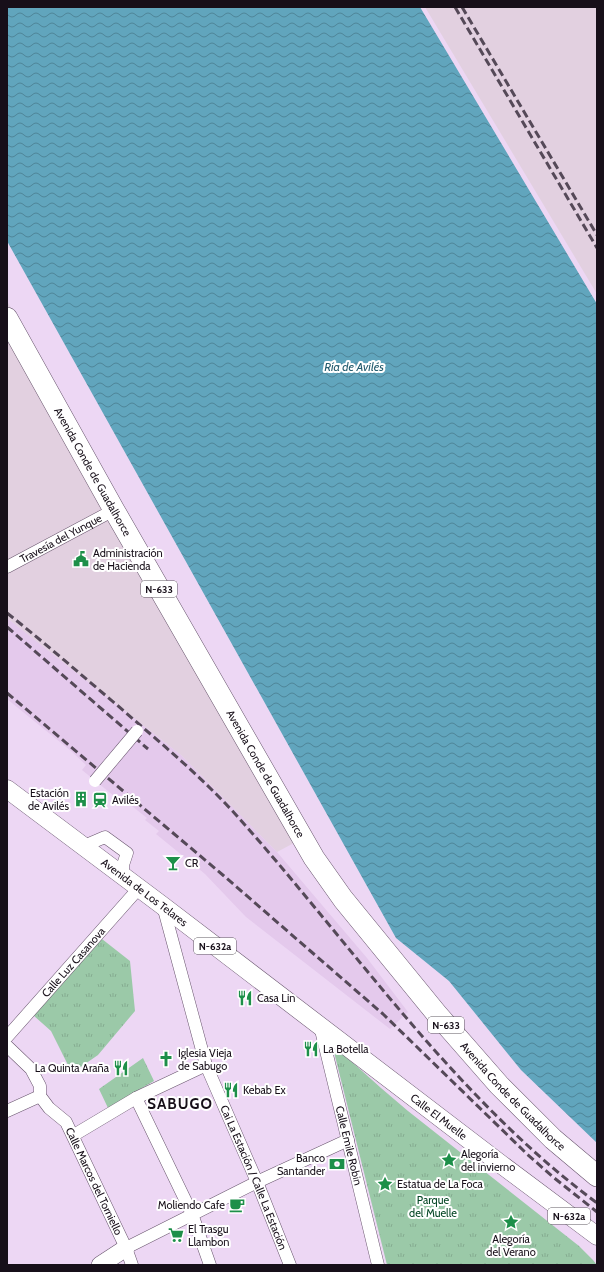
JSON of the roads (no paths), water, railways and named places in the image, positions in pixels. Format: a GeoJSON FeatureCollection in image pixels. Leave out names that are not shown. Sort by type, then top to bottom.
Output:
{"type":"FeatureCollection","features":[{"type":"Feature","properties":{"kind":"highway","name":"Avenida Conde de Guadalhorce"},"geometry":{"type":"LineString","coordinates":[[7,318],[114,510],[314,858],[343,898],[436,1013],[499,1085],[553,1140],[597,1176]]}},
{"type":"Feature","properties":{"kind":"main road","name":"Avenida de Los Telares"},"geometry":{"type":"LineString","coordinates":[[7,789],[320,1026]]}},
{"type":"Feature","properties":{"kind":"main road","name":"Calle El Muelle"},"geometry":{"type":"LineString","coordinates":[[320,1026],[502,1166],[597,1236]]}},
{"type":"Feature","properties":{"kind":"street","name":"Travesía del Yunque"},"geometry":{"type":"LineString","coordinates":[[7,567],[114,510]]}},
{"type":"Feature","properties":{"kind":"street"},"geometry":{"type":"LineString","coordinates":[[95,781],[138,731]]}},
{"type":"Feature","properties":{"kind":"street","name":"Calle Luz Casanova"},"geometry":{"type":"LineString","coordinates":[[7,1037],[139,888]]}},
{"type":"Feature","properties":{"kind":"street","name":"Cai La Estación / Calle La Estación"},"geometry":{"type":"LineString","coordinates":[[163,906],[206,1065],[257,1182],[290,1265]]}},
{"type":"Feature","properties":{"kind":"street","name":"Calle Emile Robin"},"geometry":{"type":"LineString","coordinates":[[320,1026],[378,1265]]}},
{"type":"Feature","properties":{"kind":"street","name":"Calle Marcos del Torniello"},"geometry":{"type":"LineString","coordinates":[[7,1046],[31,1069],[40,1086],[40,1096],[49,1108],[66,1122],[74,1135],[126,1248],[132,1265]]}},
{"type":"Feature","properties":{"kind":"street"},"geometry":{"type":"LineString","coordinates":[[74,1135],[136,1098],[206,1065]]}},
{"type":"Feature","properties":{"kind":"street"},"geometry":{"type":"LineString","coordinates":[[7,1111],[40,1096]]}},
{"type":"Feature","properties":{"kind":"street"},"geometry":{"type":"LineString","coordinates":[[136,1098],[192,1214],[210,1265]]}},
{"type":"Feature","properties":{"kind":"street"},"geometry":{"type":"LineString","coordinates":[[100,1265],[126,1248],[192,1214],[348,1140]]}},
{"type":"Feature","properties":{"kind":"water","name":"Ría de Avilés"},"geometry":{"type":"Polygon","coordinates":[[[7,7],[420,7],[597,304],[597,1143],[521,1070],[449,981],[396,938],[7,241],[7,7]]]}},
{"type":"Feature","properties":{"kind":"railway"},"geometry":{"type":"LineString","coordinates":[[455,7],[597,248]]}},
{"type":"Feature","properties":{"kind":"railway"},"geometry":{"type":"LineString","coordinates":[[462,7],[597,235]]}},
{"type":"Feature","properties":{"kind":"railway"},"geometry":{"type":"LineString","coordinates":[[7,613],[117,705],[208,786],[237,816],[280,866],[407,1019],[451,1069],[497,1116],[545,1161],[597,1203]]}},
{"type":"Feature","properties":{"kind":"railway"},"geometry":{"type":"LineString","coordinates":[[7,627],[148,749]]}},
{"type":"Feature","properties":{"kind":"railway"},"geometry":{"type":"LineString","coordinates":[[7,693],[224,876],[383,1014],[527,1154],[597,1212]]}},
{"type":"Feature","properties":{"kind":"place","name":"Administración de Hacienda"},"geometry":{"type":"Point","coordinates":[81,559]}},
{"type":"Feature","properties":{"kind":"place","name":"Estación de Avilés"},"geometry":{"type":"Point","coordinates":[81,799]}},
{"type":"Feature","properties":{"kind":"place","name":"Avilés"},"geometry":{"type":"Point","coordinates":[100,800]}},
{"type":"Feature","properties":{"kind":"place","name":"CR"},"geometry":{"type":"Point","coordinates":[173,863]}},
{"type":"Feature","properties":{"kind":"place","name":"Casa Lin"},"geometry":{"type":"Point","coordinates":[245,998]}},
{"type":"Feature","properties":{"kind":"place","name":"La Botella"},"geometry":{"type":"Point","coordinates":[311,1049]}},
{"type":"Feature","properties":{"kind":"place","name":"Iglesia Vieja de Sabugo"},"geometry":{"type":"Point","coordinates":[166,1059]}},
{"type":"Feature","properties":{"kind":"place","name":"La Quinta Araña"},"geometry":{"type":"Point","coordinates":[121,1068]}},
{"type":"Feature","properties":{"kind":"place","name":"Kebab Ex"},"geometry":{"type":"Point","coordinates":[231,1090]}},
{"type":"Feature","properties":{"kind":"place","name":"Alegoría del invierno"},"geometry":{"type":"Point","coordinates":[449,1160]}},
{"type":"Feature","properties":{"kind":"place","name":"Banco Santander"},"geometry":{"type":"Point","coordinates":[337,1164]}},
{"type":"Feature","properties":{"kind":"place","name":"Estatua de La Foca"},"geometry":{"type":"Point","coordinates":[385,1184]}},
{"type":"Feature","properties":{"kind":"place","name":"Moliendo Cafe"},"geometry":{"type":"Point","coordinates":[237,1205]}},
{"type":"Feature","properties":{"kind":"place","name":"Alegoría del Verano"},"geometry":{"type":"Point","coordinates":[511,1222]}},
{"type":"Feature","properties":{"kind":"place","name":"El Trasgu Llambon"},"geometry":{"type":"Point","coordinates":[176,1235]}},
{"type":"Feature","properties":{"kind":"district","name":"SABUGO"},"geometry":{"type":"Point","coordinates":[180,1104]}},
{"type":"Feature","properties":{"kind":"park label","name":"Parque del Muelle"},"geometry":{"type":"Point","coordinates":[433,1206]}}]}
